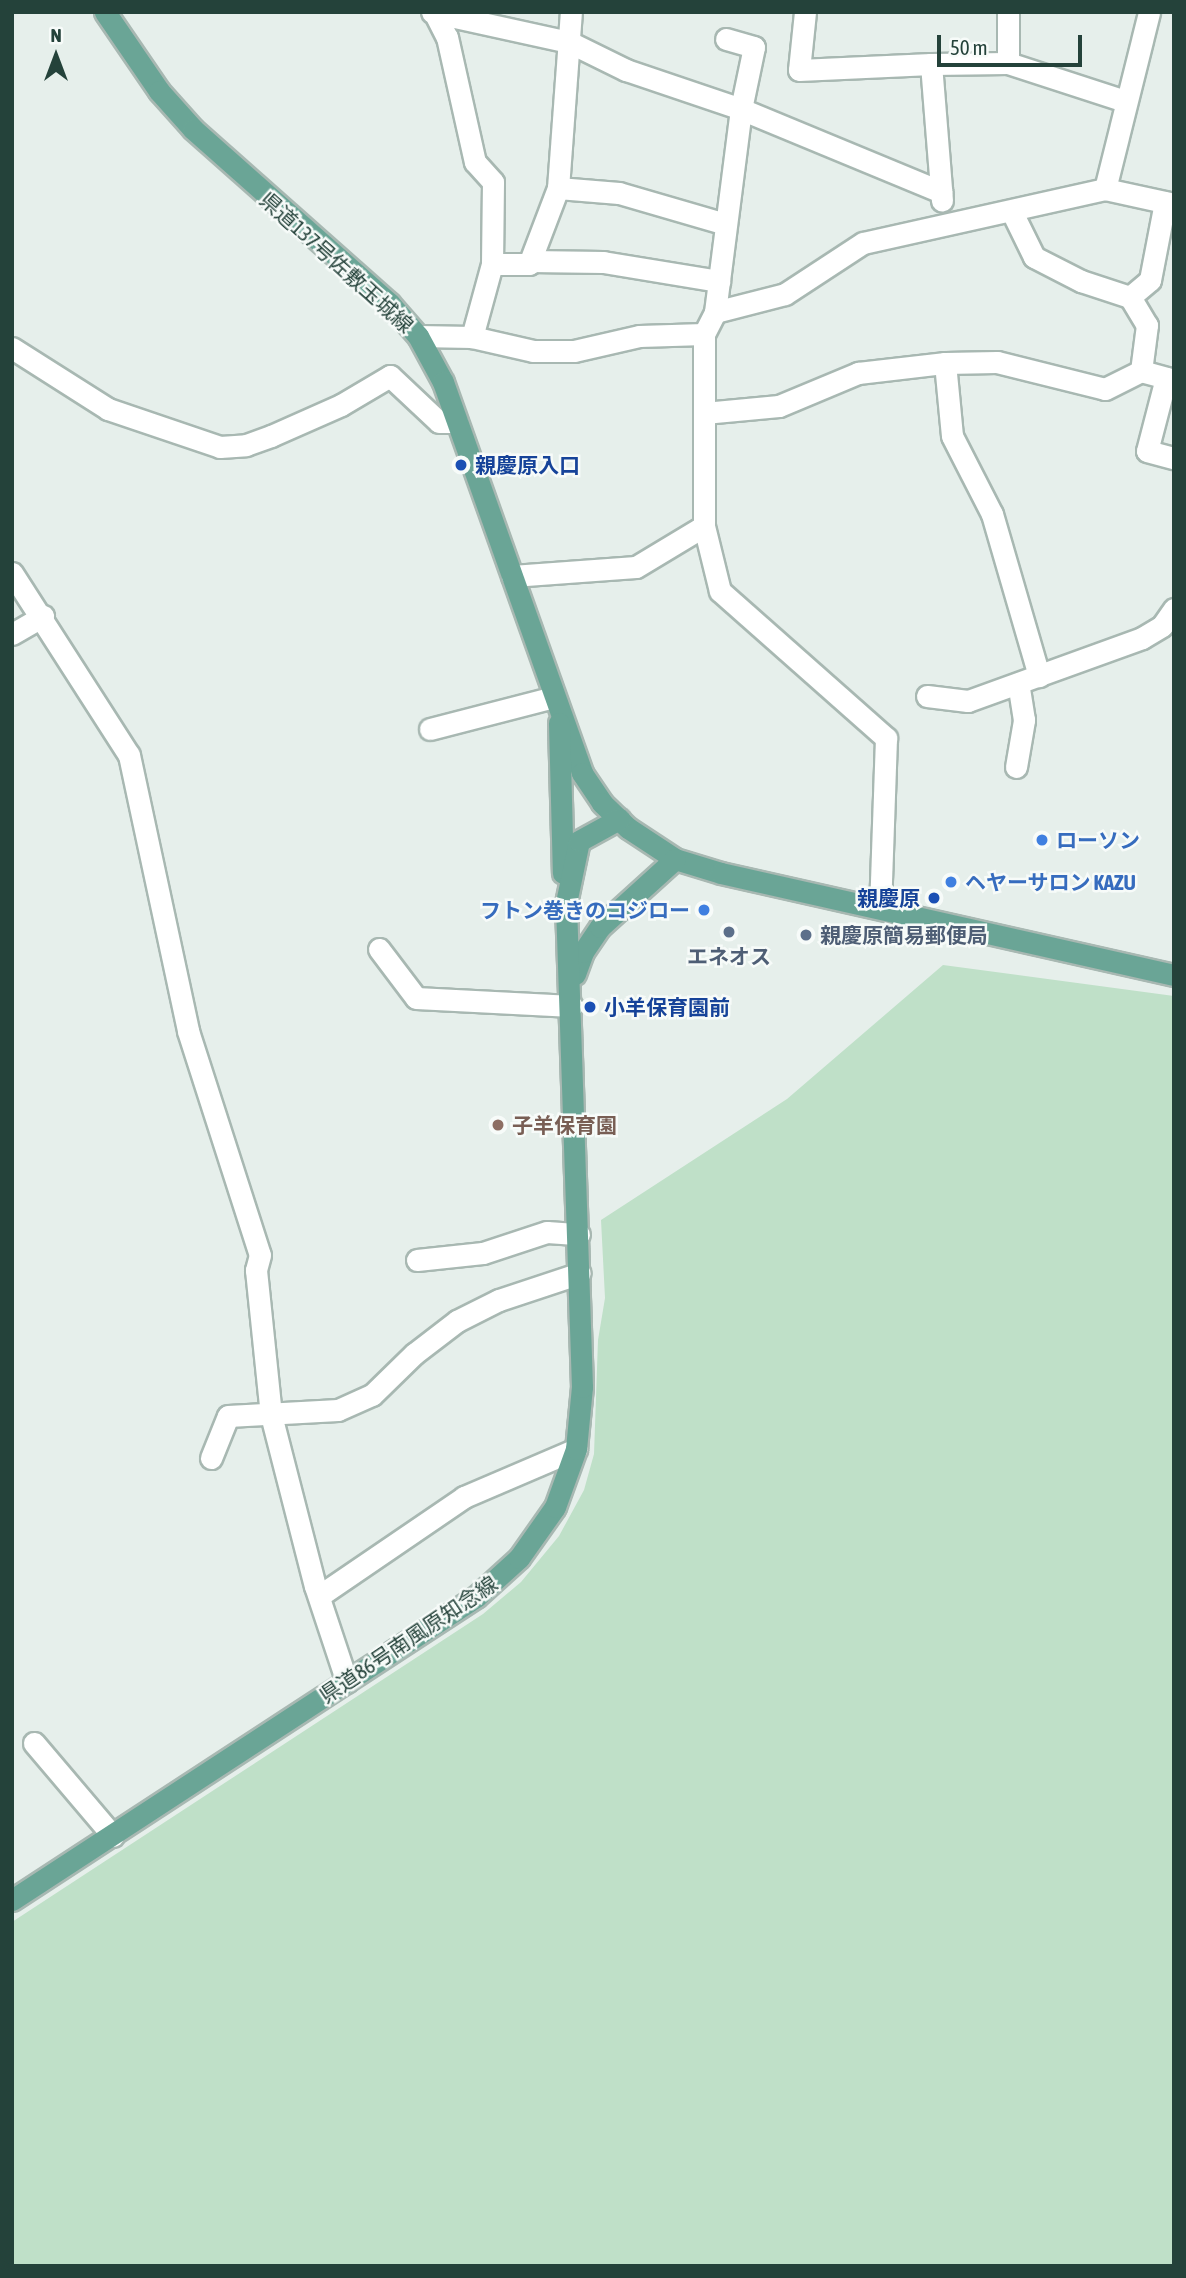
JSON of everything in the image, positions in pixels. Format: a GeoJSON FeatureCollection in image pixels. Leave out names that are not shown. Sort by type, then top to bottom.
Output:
{"type":"FeatureCollection","features":[{"type":"Feature","properties":{"kind":"main road","name":"県道137号佐敷玉城線"},"geometry":{"type":"LineString","coordinates":[[105,12],[159,91],[193,129],[389,303],[418,336],[457,422],[557,706],[590,787],[619,819]]}},
{"type":"Feature","properties":{"kind":"main road"},"geometry":{"type":"LineString","coordinates":[[557,706],[558,809],[566,903]]}},
{"type":"Feature","properties":{"kind":"main road"},"geometry":{"type":"LineString","coordinates":[[619,819],[675,859],[1174,975]]}},
{"type":"Feature","properties":{"kind":"main road","name":"県道86号南風原知念線"},"geometry":{"type":"LineString","coordinates":[[12,1900],[476,1597],[506,1572],[555,1507],[576,1449],[582,1387],[572,985],[566,903],[579,841],[619,819]]}},
{"type":"Feature","properties":{"kind":"main road","name":"県道86号南風原知念線"},"geometry":{"type":"LineString","coordinates":[[572,985],[583,952],[600,927],[675,859]]}},
{"type":"Feature","properties":{"kind":"street"},"geometry":{"type":"LineString","coordinates":[[492,264],[529,264],[558,188],[571,12]]}},
{"type":"Feature","properties":{"kind":"street"},"geometry":{"type":"LineString","coordinates":[[805,12],[799,70],[931,64],[1008,64],[1125,101]]}},
{"type":"Feature","properties":{"kind":"street"},"geometry":{"type":"LineString","coordinates":[[1008,12],[1008,64]]}},
{"type":"Feature","properties":{"kind":"street"},"geometry":{"type":"LineString","coordinates":[[1105,189],[1149,12]]}},
{"type":"Feature","properties":{"kind":"street"},"geometry":{"type":"LineString","coordinates":[[433,13],[447,37],[475,162],[493,182],[492,264],[472,337]]}},
{"type":"Feature","properties":{"kind":"street"},"geometry":{"type":"LineString","coordinates":[[433,13],[569,42],[626,69],[741,109],[941,192]]}},
{"type":"Feature","properties":{"kind":"street"},"geometry":{"type":"LineString","coordinates":[[726,39],[754,47],[741,109],[715,312],[704,334],[704,526],[720,591],[886,738],[880,907]]}},
{"type":"Feature","properties":{"kind":"street"},"geometry":{"type":"LineString","coordinates":[[931,64],[945,224]]}},
{"type":"Feature","properties":{"kind":"street"},"geometry":{"type":"LineString","coordinates":[[558,188],[619,194],[726,224]]}},
{"type":"Feature","properties":{"kind":"street"},"geometry":{"type":"LineString","coordinates":[[715,312],[786,294],[863,243],[1012,212],[1105,189],[1169,203],[1150,280],[1129,297]]}},
{"type":"Feature","properties":{"kind":"street"},"geometry":{"type":"LineString","coordinates":[[1012,212],[1034,257],[1080,281],[1129,297],[1147,325],[1141,371]]}},
{"type":"Feature","properties":{"kind":"street"},"geometry":{"type":"LineString","coordinates":[[530,261],[604,262],[719,281]]}},
{"type":"Feature","properties":{"kind":"street"},"geometry":{"type":"LineString","coordinates":[[418,336],[472,337],[533,352],[574,351],[639,336],[704,334]]}},
{"type":"Feature","properties":{"kind":"street"},"geometry":{"type":"LineString","coordinates":[[12,348],[108,409],[220,447],[246,445],[271,436],[341,405],[390,376],[439,422],[457,422]]}},
{"type":"Feature","properties":{"kind":"street"},"geometry":{"type":"LineString","coordinates":[[704,414],[779,406],[858,373],[945,363],[997,362],[1105,389],[1141,371],[1170,379],[1147,451],[1174,458]]}},
{"type":"Feature","properties":{"kind":"street"},"geometry":{"type":"LineString","coordinates":[[945,363],[951,436],[992,514],[1039,676]]}},
{"type":"Feature","properties":{"kind":"street"},"geometry":{"type":"LineString","coordinates":[[512,576],[636,567],[704,526]]}},
{"type":"Feature","properties":{"kind":"street"},"geometry":{"type":"LineString","coordinates":[[12,573],[43,616],[129,754],[188,1031],[260,1255],[256,1270],[271,1415],[319,1596],[347,1682]]}},
{"type":"Feature","properties":{"kind":"street"},"geometry":{"type":"LineString","coordinates":[[927,696],[968,701],[1039,676],[1142,638],[1162,626],[1174,609]]}},
{"type":"Feature","properties":{"kind":"street"},"geometry":{"type":"LineString","coordinates":[[12,634],[43,616]]}},
{"type":"Feature","properties":{"kind":"street"},"geometry":{"type":"LineString","coordinates":[[1016,767],[1024,720],[1018,683]]}},
{"type":"Feature","properties":{"kind":"street"},"geometry":{"type":"LineString","coordinates":[[430,729],[557,706]]}},
{"type":"Feature","properties":{"kind":"street"},"geometry":{"type":"LineString","coordinates":[[379,949],[416,998],[572,1006]]}},
{"type":"Feature","properties":{"kind":"street"},"geometry":{"type":"LineString","coordinates":[[416,1260],[483,1253],[547,1232],[579,1234]]}},
{"type":"Feature","properties":{"kind":"street"},"geometry":{"type":"LineString","coordinates":[[211,1458],[229,1416],[338,1410],[372,1395],[457,1321],[499,1300],[580,1273]]}},
{"type":"Feature","properties":{"kind":"street"},"geometry":{"type":"LineString","coordinates":[[319,1596],[464,1497],[576,1449]]}},
{"type":"Feature","properties":{"kind":"street"},"geometry":{"type":"LineString","coordinates":[[34,1743],[113,1836]]}},
{"type":"Feature","properties":{"kind":"green space"},"geometry":{"type":"Polygon","coordinates":[[[943,965],[1174,996],[1174,2266],[12,2266],[12,1922],[483,1614],[521,1582],[559,1536],[584,1490],[594,1454],[598,1340],[605,1298],[601,1220],[787,1099],[943,965]]]}},
{"type":"Feature","properties":{"kind":"place","name":"親慶原入口"},"geometry":{"type":"Point","coordinates":[461,465]}},
{"type":"Feature","properties":{"kind":"place","name":"ローソン"},"geometry":{"type":"Point","coordinates":[1042,840]}},
{"type":"Feature","properties":{"kind":"place","name":"ヘヤーサロン KAZU"},"geometry":{"type":"Point","coordinates":[951,882]}},
{"type":"Feature","properties":{"kind":"place","name":"親慶原"},"geometry":{"type":"Point","coordinates":[934,898]}},
{"type":"Feature","properties":{"kind":"place","name":"フトン巻きのコジロー"},"geometry":{"type":"Point","coordinates":[704,910]}},
{"type":"Feature","properties":{"kind":"place","name":"エネオス"},"geometry":{"type":"Point","coordinates":[729,932]}},
{"type":"Feature","properties":{"kind":"place","name":"親慶原簡易郵便局"},"geometry":{"type":"Point","coordinates":[806,935]}},
{"type":"Feature","properties":{"kind":"place","name":"小羊保育園前"},"geometry":{"type":"Point","coordinates":[590,1007]}},
{"type":"Feature","properties":{"kind":"place","name":"子羊保育園"},"geometry":{"type":"Point","coordinates":[498,1125]}}]}
